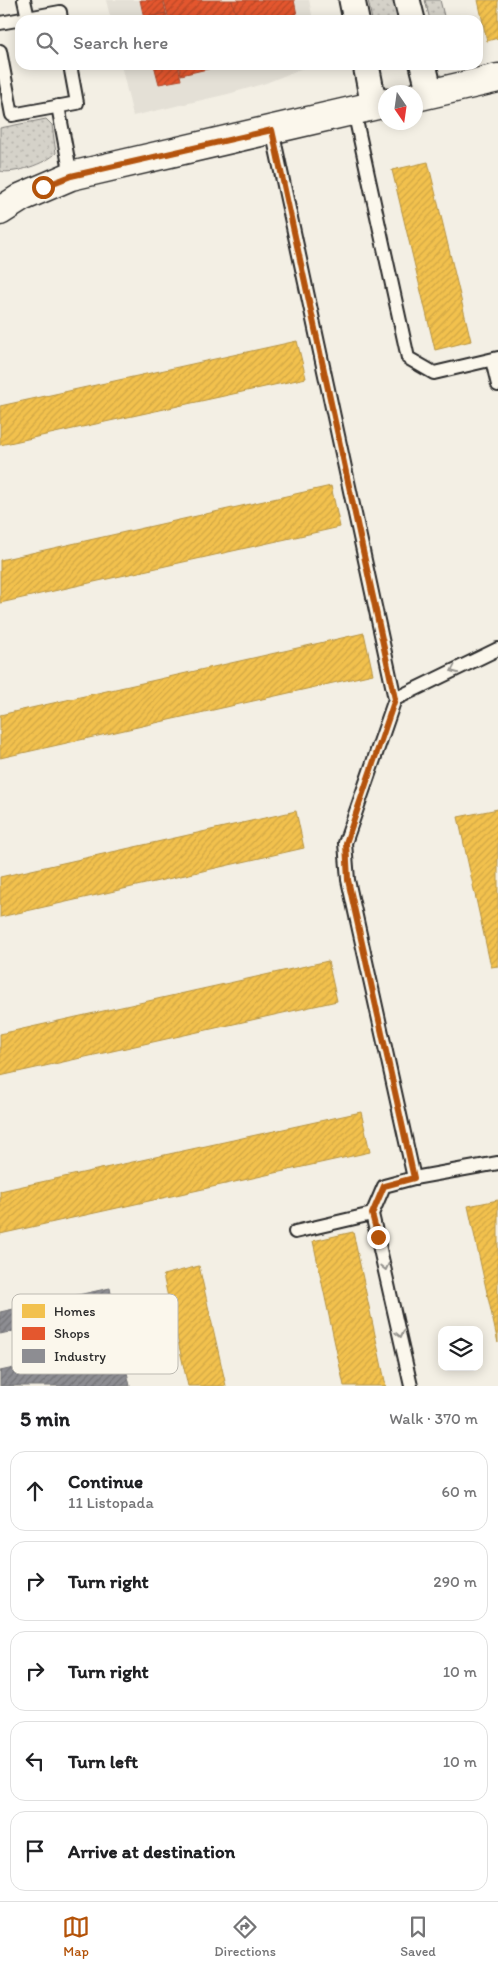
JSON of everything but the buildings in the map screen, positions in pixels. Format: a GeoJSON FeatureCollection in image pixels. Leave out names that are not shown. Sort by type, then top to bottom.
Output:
{"type":"FeatureCollection","features":[{"type":"Feature","properties":{"kind":"street"},"geometry":{"type":"LineString","coordinates":[[352,0],[355,15]]}},
{"type":"Feature","properties":{"kind":"street"},"geometry":{"type":"LineString","coordinates":[[407,0],[411,15]]}},
{"type":"Feature","properties":{"kind":"street"},"geometry":{"type":"LineString","coordinates":[[0,211],[22,197],[71,176],[371,107],[367,70]]}},
{"type":"Feature","properties":{"kind":"street"},"geometry":{"type":"LineString","coordinates":[[423,70],[423,85]]}},
{"type":"Feature","properties":{"kind":"street"},"geometry":{"type":"LineString","coordinates":[[423,95],[498,78]]}},
{"type":"Feature","properties":{"kind":"lane"},"geometry":{"type":"LineString","coordinates":[[24,0],[27,15]]}},
{"type":"Feature","properties":{"kind":"lane"},"geometry":{"type":"LineString","coordinates":[[44,15],[60,12],[60,15]]}},
{"type":"Feature","properties":{"kind":"lane"},"geometry":{"type":"LineString","coordinates":[[0,23],[15,20]]}},
{"type":"Feature","properties":{"kind":"lane"},"geometry":{"type":"LineString","coordinates":[[0,51],[12,115],[77,103],[71,70]]}},
{"type":"Feature","properties":{"kind":"lane"},"geometry":{"type":"LineString","coordinates":[[58,106],[71,176]]}},
{"type":"Feature","properties":{"kind":"lane"},"geometry":{"type":"LineString","coordinates":[[371,107],[408,358],[434,373],[495,359],[498,385]]}},
{"type":"Feature","properties":{"kind":"lane"},"geometry":{"type":"LineString","coordinates":[[272,130],[395,699],[346,843],[348,880],[414,1178]]}},
{"type":"Feature","properties":{"kind":"lane"},"geometry":{"type":"LineString","coordinates":[[395,699],[498,649]]}},
{"type":"Feature","properties":{"kind":"lane"},"geometry":{"type":"LineString","coordinates":[[411,1386],[372,1214],[384,1186],[414,1178],[498,1163]]}},
{"type":"Feature","properties":{"kind":"lane"},"geometry":{"type":"LineString","coordinates":[[295,1232],[372,1214]]}},
{"type":"Feature","properties":{"kind":"shaded area"},"geometry":{"type":"Polygon","coordinates":[[[106,0],[309,0],[312,15],[110,15],[106,0]]]}},
{"type":"Feature","properties":{"kind":"shaded area"},"geometry":{"type":"Polygon","coordinates":[[[368,0],[394,0],[397,15],[371,15],[368,0]]]}},
{"type":"Feature","properties":{"kind":"shaded area"},"geometry":{"type":"Polygon","coordinates":[[[425,0],[440,0],[444,15],[429,15],[425,0]]]}},
{"type":"Feature","properties":{"kind":"shaded area"},"geometry":{"type":"Polygon","coordinates":[[[122,70],[298,70],[266,83],[228,94],[133,116],[122,70]]]}},
{"type":"Feature","properties":{"kind":"shaded area"},"geometry":{"type":"Polygon","coordinates":[[[46,119],[52,125],[56,153],[45,161],[21,170],[0,171],[0,128],[46,119]]]}},
{"type":"Feature","properties":{"kind":"route"},"geometry":{"type":"LineString","coordinates":[[43,187],[71,176],[272,130],[395,699],[346,843],[348,880],[375,1009],[414,1178],[384,1186],[372,1214],[378,1237]]}}]}
